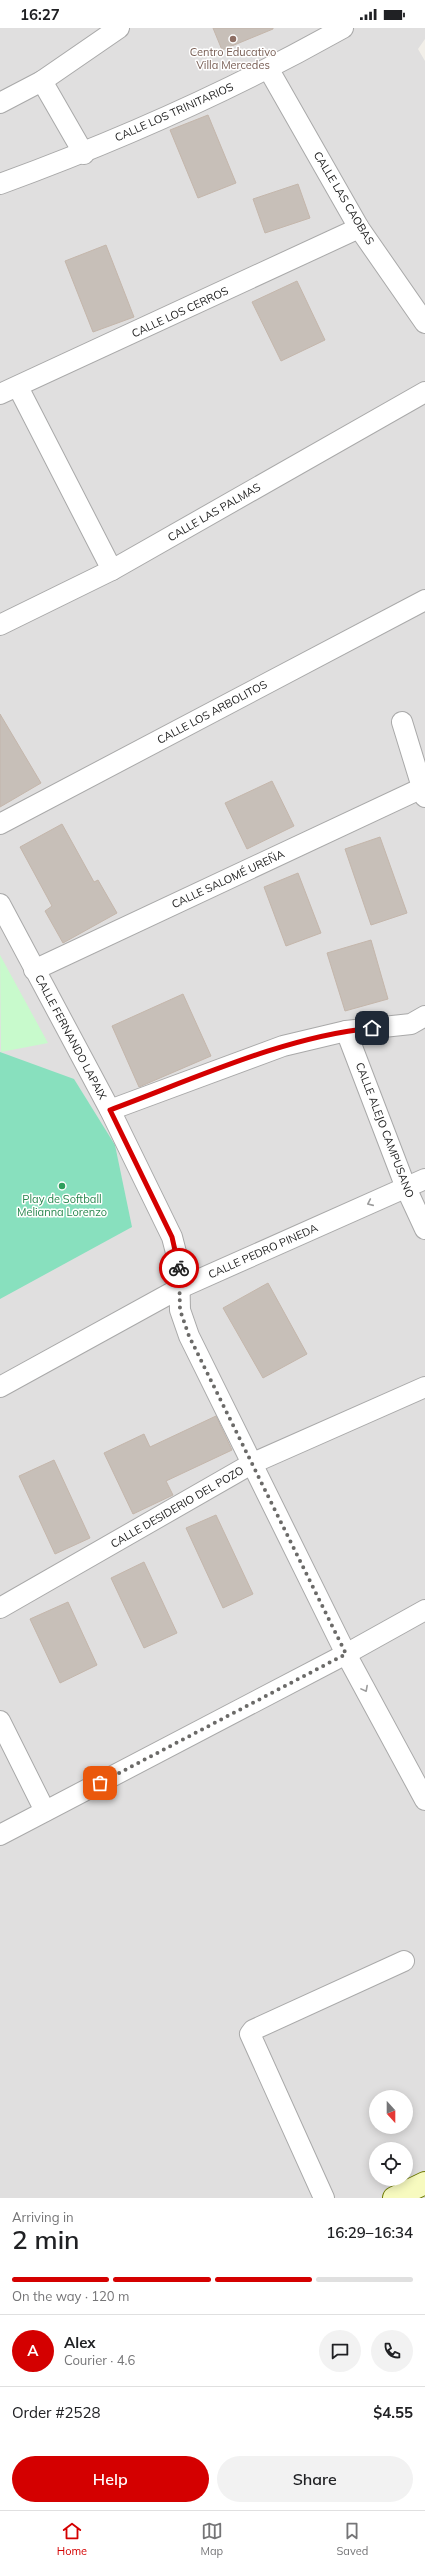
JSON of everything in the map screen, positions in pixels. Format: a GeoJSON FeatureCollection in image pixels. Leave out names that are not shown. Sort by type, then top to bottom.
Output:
{"type":"FeatureCollection","features":[{"type":"Feature","properties":{"kind":"main road"},"geometry":{"type":"LineString","coordinates":[[394,2198],[425,2183]]}},
{"type":"Feature","properties":{"kind":"street"},"geometry":{"type":"LineString","coordinates":[[0,104],[42,81],[119,28]]}},
{"type":"Feature","properties":{"kind":"street","name":"CALLE LOS TRINITARIOS"},"geometry":{"type":"LineString","coordinates":[[0,184],[84,154],[269,70],[343,28]]}},
{"type":"Feature","properties":{"kind":"street","name":"CALLE LAS CAOBAS"},"geometry":{"type":"LineString","coordinates":[[269,70],[359,228],[425,323]]}},
{"type":"Feature","properties":{"kind":"street"},"geometry":{"type":"LineString","coordinates":[[42,81],[84,154]]}},
{"type":"Feature","properties":{"kind":"street","name":"CALLE LOS CERROS"},"geometry":{"type":"LineString","coordinates":[[9,390],[359,228]]}},
{"type":"Feature","properties":{"kind":"street"},"geometry":{"type":"LineString","coordinates":[[9,390],[112,570]]}},
{"type":"Feature","properties":{"kind":"street","name":"CALLE LAS PALMAS"},"geometry":{"type":"LineString","coordinates":[[0,625],[112,570],[425,392]]}},
{"type":"Feature","properties":{"kind":"street","name":"CALLE LOS ARBOLITOS"},"geometry":{"type":"LineString","coordinates":[[0,824],[425,600]]}},
{"type":"Feature","properties":{"kind":"street"},"geometry":{"type":"LineString","coordinates":[[402,722],[423,792]]}},
{"type":"Feature","properties":{"kind":"street","name":"CALLE SALOMÉ UREÑA"},"geometry":{"type":"LineString","coordinates":[[34,970],[423,792]]}},
{"type":"Feature","properties":{"kind":"street","name":"CALLE FERNANDO LAPAIX"},"geometry":{"type":"LineString","coordinates":[[0,904],[110,1110],[172,1237],[179,1264],[180,1310],[189,1336],[346,1654],[425,1800]]}},
{"type":"Feature","properties":{"kind":"street"},"geometry":{"type":"LineString","coordinates":[[110,1110],[283,1046],[346,1031],[411,1024],[425,1016]]}},
{"type":"Feature","properties":{"kind":"street","name":"CALLE ALEJO CAMPUSANO"},"geometry":{"type":"LineString","coordinates":[[346,1031],[406,1188],[425,1229]]}},
{"type":"Feature","properties":{"kind":"street","name":"CALLE PEDRO PINEDA"},"geometry":{"type":"LineString","coordinates":[[0,1388],[180,1288],[425,1179]]}},
{"type":"Feature","properties":{"kind":"street","name":"CALLE DESIDERIO DEL POZO"},"geometry":{"type":"LineString","coordinates":[[0,1608],[253,1463],[425,1386]]}},
{"type":"Feature","properties":{"kind":"street"},"geometry":{"type":"LineString","coordinates":[[0,1835],[346,1654],[425,1610]]}},
{"type":"Feature","properties":{"kind":"street"},"geometry":{"type":"LineString","coordinates":[[0,1721],[46,1811]]}},
{"type":"Feature","properties":{"kind":"street"},"geometry":{"type":"LineString","coordinates":[[324,2198],[250,2034],[253,2030],[404,1961]]}},
{"type":"Feature","properties":{"kind":"shaded area"},"geometry":{"type":"Polygon","coordinates":[[[0,28],[425,28],[425,39],[418,49],[425,61],[425,2198],[0,2198],[0,28]]]}},
{"type":"Feature","properties":{"kind":"green space"},"geometry":{"type":"Polygon","coordinates":[[[0,955],[48,1043],[1,1052],[0,955]]]}},
{"type":"Feature","properties":{"kind":"green space","name":"Play de Softball Melianna Lorenzo"},"geometry":{"type":"Polygon","coordinates":[[[0,1052],[74,1079],[115,1145],[132,1227],[0,1299],[0,1052]]]}},
{"type":"Feature","properties":{"kind":"building","name":"Centro Educativo Villa Mercedes"},"geometry":{"type":"Polygon","coordinates":[[[213,28],[273,28],[273,29],[222,50],[213,28]]]}},
{"type":"Feature","properties":{"kind":"building"},"geometry":{"type":"Polygon","coordinates":[[[208,115],[236,183],[198,198],[170,130],[208,115]]]}},
{"type":"Feature","properties":{"kind":"building"},"geometry":{"type":"Polygon","coordinates":[[[298,184],[310,218],[265,233],[253,199],[298,184]]]}},
{"type":"Feature","properties":{"kind":"building"},"geometry":{"type":"Polygon","coordinates":[[[106,245],[134,317],[93,332],[65,261],[106,245]]]}},
{"type":"Feature","properties":{"kind":"building"},"geometry":{"type":"Polygon","coordinates":[[[297,281],[325,340],[281,361],[252,302],[297,281]]]}},
{"type":"Feature","properties":{"kind":"building"},"geometry":{"type":"Polygon","coordinates":[[[0,714],[41,783],[0,807],[0,714]]]}},
{"type":"Feature","properties":{"kind":"building"},"geometry":{"type":"Polygon","coordinates":[[[272,781],[294,826],[247,849],[225,803],[272,781]]]}},
{"type":"Feature","properties":{"kind":"building"},"geometry":{"type":"Polygon","coordinates":[[[62,824],[94,882],[98,880],[117,913],[63,943],[45,911],[52,906],[20,847],[62,824]]]}},
{"type":"Feature","properties":{"kind":"building"},"geometry":{"type":"Polygon","coordinates":[[[380,837],[407,913],[371,925],[345,849],[380,837]]]}},
{"type":"Feature","properties":{"kind":"building"},"geometry":{"type":"Polygon","coordinates":[[[298,873],[321,933],[286,946],[264,887],[298,873]]]}},
{"type":"Feature","properties":{"kind":"building"},"geometry":{"type":"Polygon","coordinates":[[[371,940],[388,999],[345,1011],[327,953],[371,940]]]}},
{"type":"Feature","properties":{"kind":"building"},"geometry":{"type":"Polygon","coordinates":[[[183,994],[211,1056],[139,1087],[112,1026],[183,994]]]}},
{"type":"Feature","properties":{"kind":"building"},"geometry":{"type":"Polygon","coordinates":[[[268,1283],[307,1354],[263,1378],[223,1308],[268,1283]]]}},
{"type":"Feature","properties":{"kind":"building"},"geometry":{"type":"Polygon","coordinates":[[[216,1416],[232,1450],[166,1481],[173,1495],[133,1514],[104,1453],[144,1434],[150,1447],[216,1416]]]}},
{"type":"Feature","properties":{"kind":"building"},"geometry":{"type":"Polygon","coordinates":[[[54,1460],[90,1538],[55,1554],[19,1476],[54,1460]]]}},
{"type":"Feature","properties":{"kind":"building"},"geometry":{"type":"Polygon","coordinates":[[[216,1515],[253,1594],[223,1608],[186,1528],[216,1515]]]}},
{"type":"Feature","properties":{"kind":"building"},"geometry":{"type":"Polygon","coordinates":[[[144,1562],[177,1633],[144,1648],[111,1578],[144,1562]]]}},
{"type":"Feature","properties":{"kind":"building"},"geometry":{"type":"Polygon","coordinates":[[[68,1602],[97,1665],[60,1683],[30,1619],[68,1602]]]}},
{"type":"Feature","properties":{"kind":"way so far"},"geometry":{"type":"LineString","coordinates":[[100,1783],[346,1654],[189,1336],[180,1310],[179,1268]]}},
{"type":"Feature","properties":{"kind":"place","name":"Centro Educativo Villa Mercedes"},"geometry":{"type":"Point","coordinates":[233,39]}},
{"type":"Feature","properties":{"kind":"place","name":"Play de Softball Melianna Lorenzo"},"geometry":{"type":"Point","coordinates":[62,1186]}},
{"type":"Feature","properties":{"kind":"route"},"geometry":{"type":"LineString","coordinates":[[179,1268],[172,1237],[110,1110],[283,1046],[346,1031],[372,1028]]}}]}
